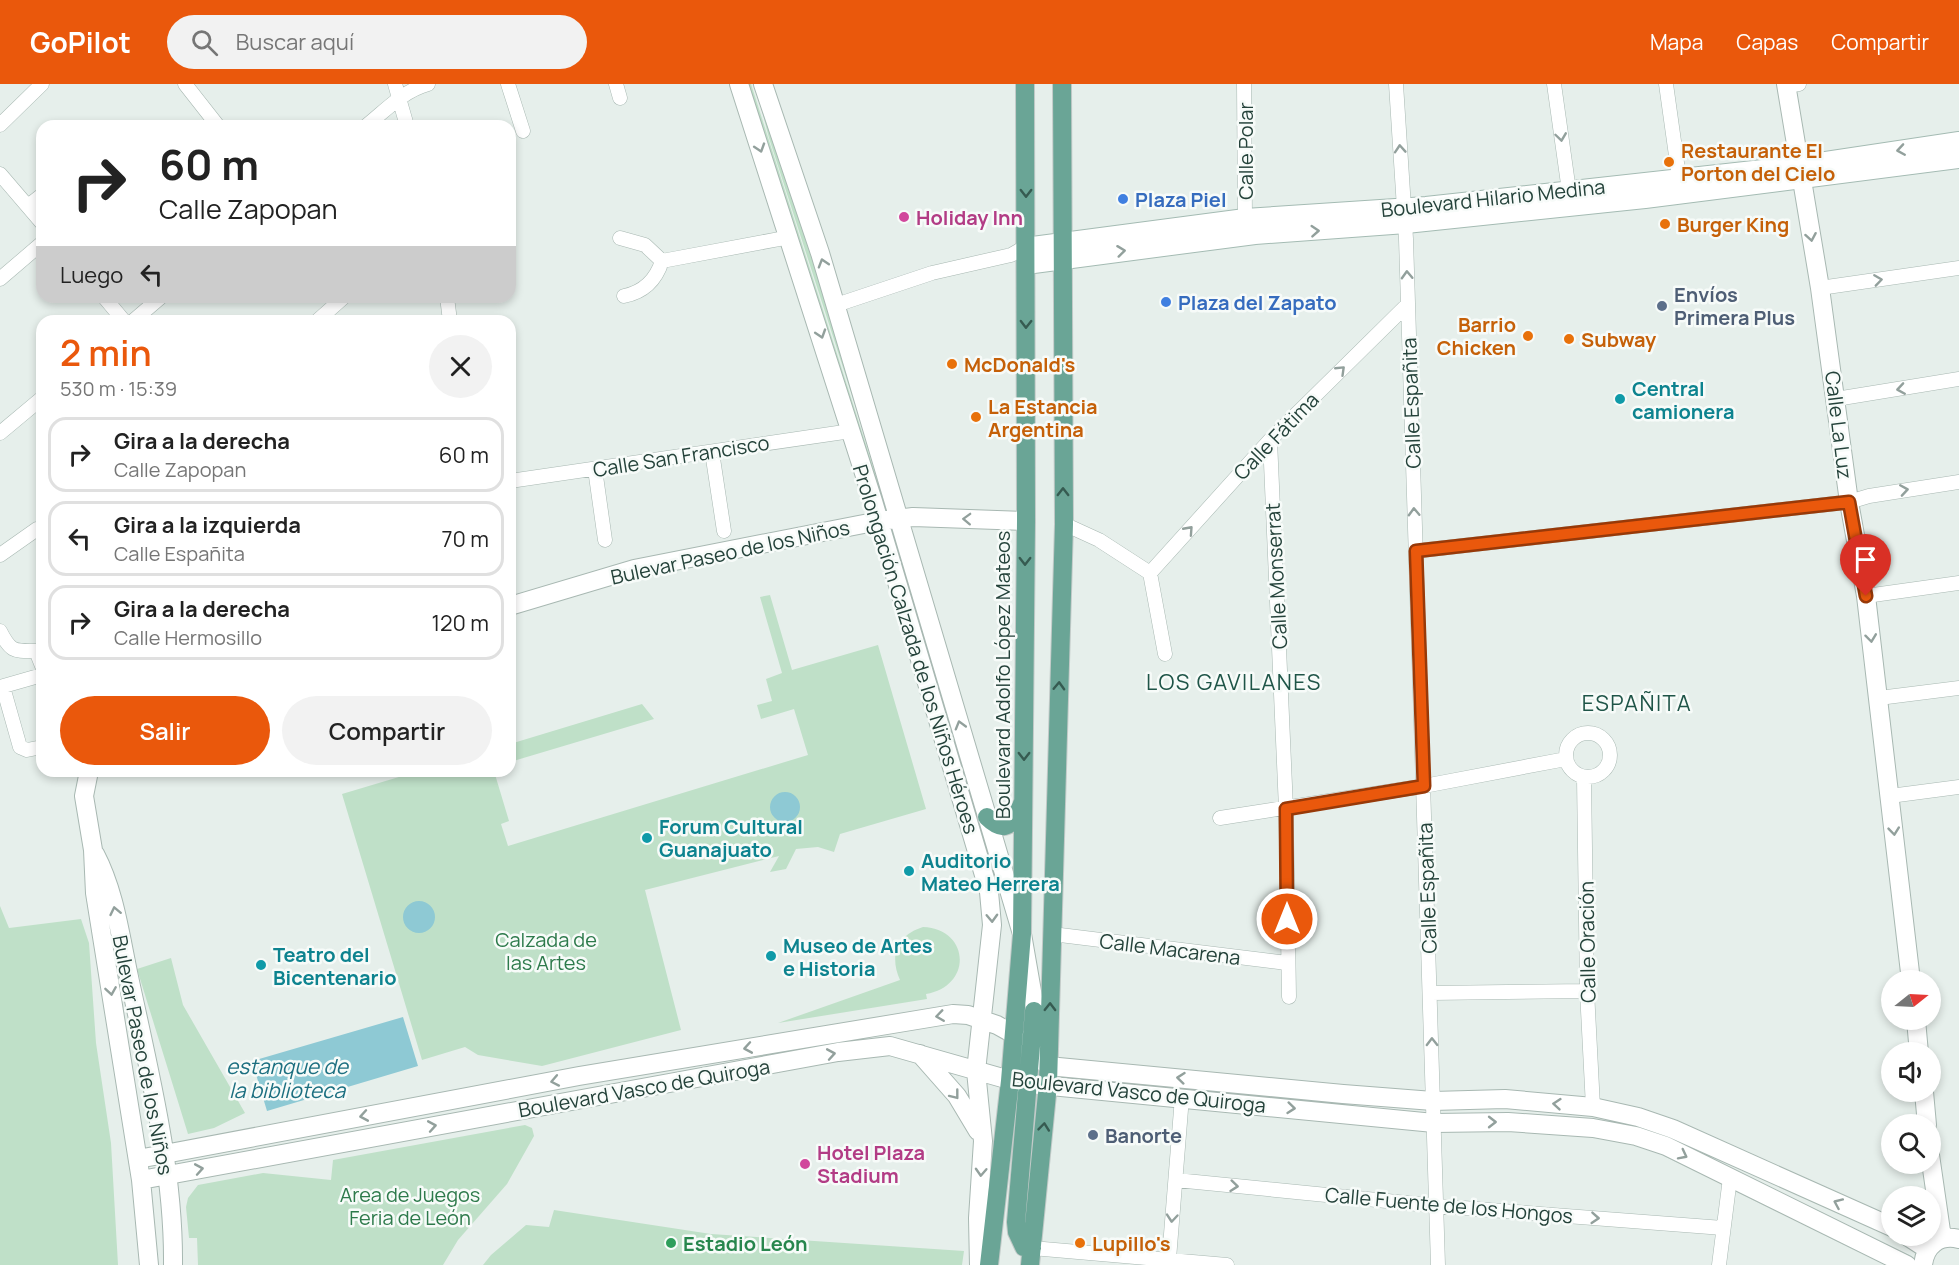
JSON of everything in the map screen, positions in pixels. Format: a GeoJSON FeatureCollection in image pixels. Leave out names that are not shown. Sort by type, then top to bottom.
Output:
{"type":"FeatureCollection","features":[{"type":"Feature","properties":{"kind":"main road","name":"Boulevard Adolfo López Mateos"},"geometry":{"type":"LineString","coordinates":[[989,1265],[1015,1035],[1022,934],[1026,521],[1021,256],[1025,84]]}},
{"type":"Feature","properties":{"kind":"main road"},"geometry":{"type":"LineString","coordinates":[[1031,1257],[1048,1075],[1064,524],[1062,84]]}},
{"type":"Feature","properties":{"kind":"main road"},"geometry":{"type":"LineString","coordinates":[[987,817],[998,826],[1004,827],[1016,818],[1024,800]]}},
{"type":"Feature","properties":{"kind":"main road"},"geometry":{"type":"LineString","coordinates":[[1031,1257],[1019,1241],[1016,1222],[1034,1011]]}},
{"type":"Feature","properties":{"kind":"main road"},"geometry":{"type":"LineString","coordinates":[[991,1234],[996,1265]]}},
{"type":"Feature","properties":{"kind":"street"},"geometry":{"type":"LineString","coordinates":[[0,125],[42,84]]}},
{"type":"Feature","properties":{"kind":"street"},"geometry":{"type":"LineString","coordinates":[[185,84],[213,120]]}},
{"type":"Feature","properties":{"kind":"street"},"geometry":{"type":"LineString","coordinates":[[371,120],[397,91],[428,84]]}},
{"type":"Feature","properties":{"kind":"street"},"geometry":{"type":"LineString","coordinates":[[508,84],[523,131]]}},
{"type":"Feature","properties":{"kind":"street","name":"Prolongación Calzada de los Niños Héroes"},"geometry":{"type":"LineString","coordinates":[[739,84],[790,237],[879,521],[990,901],[992,926],[976,1071],[982,1141],[978,1218],[979,1265]]}},
{"type":"Feature","properties":{"kind":"street","name":"Prolongación Calzada de los Niños Héroes"},"geometry":{"type":"LineString","coordinates":[[763,84],[836,305],[1022,934],[1034,1011],[1048,1075]]}},
{"type":"Feature","properties":{"kind":"street","name":"Calle Polar"},"geometry":{"type":"LineString","coordinates":[[1244,84],[1245,218]]}},
{"type":"Feature","properties":{"kind":"street","name":"Calle Españita"},"geometry":{"type":"LineString","coordinates":[[1396,84],[1405,216],[1438,1265]]}},
{"type":"Feature","properties":{"kind":"street"},"geometry":{"type":"LineString","coordinates":[[1554,84],[1569,191]]}},
{"type":"Feature","properties":{"kind":"street"},"geometry":{"type":"LineString","coordinates":[[1666,84],[1679,177]]}},
{"type":"Feature","properties":{"kind":"street","name":"Calle La Luz"},"geometry":{"type":"LineString","coordinates":[[1790,85],[1800,172],[1820,288],[1849,502],[1866,596],[1910,970]]}},
{"type":"Feature","properties":{"kind":"street"},"geometry":{"type":"LineString","coordinates":[[397,91],[405,120]]}},
{"type":"Feature","properties":{"kind":"street","name":"Boulevard Hilario Medina"},"geometry":{"type":"LineString","coordinates":[[1063,251],[1245,218],[1405,216],[1645,199],[1959,141]]}},
{"type":"Feature","properties":{"kind":"street","name":"Boulevard Hilario Medina"},"geometry":{"type":"LineString","coordinates":[[1021,256],[1255,235],[1679,177],[1800,172],[1959,159]]}},
{"type":"Feature","properties":{"kind":"street"},"geometry":{"type":"LineString","coordinates":[[0,174],[36,216]]}},
{"type":"Feature","properties":{"kind":"street"},"geometry":{"type":"LineString","coordinates":[[28,206],[36,200]]}},
{"type":"Feature","properties":{"kind":"street"},"geometry":{"type":"LineString","coordinates":[[662,261],[790,237]]}},
{"type":"Feature","properties":{"kind":"street"},"geometry":{"type":"LineString","coordinates":[[620,238],[645,245],[662,261]]}},
{"type":"Feature","properties":{"kind":"street"},"geometry":{"type":"LineString","coordinates":[[0,279],[36,248]]}},
{"type":"Feature","properties":{"kind":"street"},"geometry":{"type":"LineString","coordinates":[[836,305],[932,273],[1021,256]]}},
{"type":"Feature","properties":{"kind":"street"},"geometry":{"type":"LineString","coordinates":[[624,296],[637,293],[649,285],[662,261]]}},
{"type":"Feature","properties":{"kind":"street"},"geometry":{"type":"LineString","coordinates":[[1820,288],[1959,268]]}},
{"type":"Feature","properties":{"kind":"street"},"geometry":{"type":"LineString","coordinates":[[109,303],[119,315]]}},
{"type":"Feature","properties":{"kind":"street"},"geometry":{"type":"LineString","coordinates":[[140,315],[154,303]]}},
{"type":"Feature","properties":{"kind":"street"},"geometry":{"type":"LineString","coordinates":[[324,315],[337,303]]}},
{"type":"Feature","properties":{"kind":"street","name":"Calle Fátima"},"geometry":{"type":"LineString","coordinates":[[1150,573],[1270,440],[1408,304]]}},
{"type":"Feature","properties":{"kind":"street"},"geometry":{"type":"LineString","coordinates":[[1836,399],[1959,379]]}},
{"type":"Feature","properties":{"kind":"street"},"geometry":{"type":"LineString","coordinates":[[0,433],[36,403]]}},
{"type":"Feature","properties":{"kind":"street","name":"Calle San Francisco"},"geometry":{"type":"LineString","coordinates":[[516,480],[851,431]]}},
{"type":"Feature","properties":{"kind":"street","name":"Calle Monserrat"},"geometry":{"type":"LineString","coordinates":[[1270,440],[1286,809],[1288,998]]}},
{"type":"Feature","properties":{"kind":"street"},"geometry":{"type":"LineString","coordinates":[[712,452],[724,531]]}},
{"type":"Feature","properties":{"kind":"street"},"geometry":{"type":"LineString","coordinates":[[595,470],[605,540]]}},
{"type":"Feature","properties":{"kind":"street"},"geometry":{"type":"LineString","coordinates":[[1416,551],[1849,502],[1869,496],[1959,482]]}},
{"type":"Feature","properties":{"kind":"street","name":"Bulevar Paseo de los Niños"},"geometry":{"type":"LineString","coordinates":[[516,604],[634,569],[879,521],[900,518],[1026,521]]}},
{"type":"Feature","properties":{"kind":"street"},"geometry":{"type":"LineString","coordinates":[[1064,524],[1099,540],[1150,573],[1165,654]]}},
{"type":"Feature","properties":{"kind":"street"},"geometry":{"type":"LineString","coordinates":[[0,555],[36,530]]}},
{"type":"Feature","properties":{"kind":"street"},"geometry":{"type":"LineString","coordinates":[[1866,596],[1959,583]]}},
{"type":"Feature","properties":{"kind":"street"},"geometry":{"type":"LineString","coordinates":[[0,631],[11,647],[20,653],[28,679]]}},
{"type":"Feature","properties":{"kind":"street"},"geometry":{"type":"LineString","coordinates":[[20,653],[36,651]]}},
{"type":"Feature","properties":{"kind":"street"},"geometry":{"type":"LineString","coordinates":[[36,677],[1,687],[20,747],[27,750],[36,748]]}},
{"type":"Feature","properties":{"kind":"street"},"geometry":{"type":"LineString","coordinates":[[1879,698],[1959,688]]}},
{"type":"Feature","properties":{"kind":"street"},"geometry":{"type":"LineString","coordinates":[[1591,734],[1604,740],[1610,754],[1605,769],[1599,774],[1584,778],[1572,771],[1566,759],[1568,745],[1578,735],[1591,734]]}},
{"type":"Feature","properties":{"kind":"street"},"geometry":{"type":"LineString","coordinates":[[1220,818],[1424,786],[1566,759]]}},
{"type":"Feature","properties":{"kind":"street","name":"Bulevar Paseo de los Niños"},"geometry":{"type":"LineString","coordinates":[[88,777],[84,795],[93,850],[95,893],[138,1159],[149,1265]]}},
{"type":"Feature","properties":{"kind":"street","name":"Calle Oración"},"geometry":{"type":"LineString","coordinates":[[1584,778],[1587,991],[1593,1107]]}},
{"type":"Feature","properties":{"kind":"street"},"geometry":{"type":"LineString","coordinates":[[1890,796],[1959,787]]}},
{"type":"Feature","properties":{"kind":"street","name":"Bulevar Paseo de los Niños"},"geometry":{"type":"LineString","coordinates":[[93,850],[110,889],[163,1153],[167,1175],[173,1265]]}},
{"type":"Feature","properties":{"kind":"street","name":"Calle Macarena"},"geometry":{"type":"LineString","coordinates":[[1052,934],[1287,963]]}},
{"type":"Feature","properties":{"kind":"street"},"geometry":{"type":"LineString","coordinates":[[1431,993],[1587,991]]}},
{"type":"Feature","properties":{"kind":"street","name":"Boulevard Vasco de Quiroga"},"geometry":{"type":"LineString","coordinates":[[138,1159],[579,1076],[953,1014],[981,1018],[1015,1035],[1048,1075],[1182,1097],[1239,1093],[1434,1123],[1508,1122],[1593,1128],[1636,1136],[1666,1146],[1907,1265]]}},
{"type":"Feature","properties":{"kind":"street","name":"Boulevard Vasco de Quiroga"},"geometry":{"type":"LineString","coordinates":[[141,1180],[838,1052],[890,1046],[1010,1081],[1029,1083],[1048,1075],[1239,1093],[1433,1101],[1505,1099],[1593,1107],[1638,1117],[1698,1139],[1881,1222]]}},
{"type":"Feature","properties":{"kind":"street"},"geometry":{"type":"LineString","coordinates":[[920,1054],[957,1096],[972,1118],[982,1141]]}},
{"type":"Feature","properties":{"kind":"street"},"geometry":{"type":"LineString","coordinates":[[1169,1259],[1182,1097]]}},
{"type":"Feature","properties":{"kind":"street"},"geometry":{"type":"LineString","coordinates":[[1636,1136],[1638,1117]]}},
{"type":"Feature","properties":{"kind":"street"},"geometry":{"type":"LineString","coordinates":[[1719,1265],[1730,1178]]}},
{"type":"Feature","properties":{"kind":"street","name":"Calle Fuente de los Hongos"},"geometry":{"type":"LineString","coordinates":[[1176,1180],[1437,1206],[1723,1228]]}},
{"type":"Feature","properties":{"kind":"street"},"geometry":{"type":"LineString","coordinates":[[1031,1257],[1169,1259],[1227,1265]]}},
{"type":"Feature","properties":{"kind":"green space"},"geometry":{"type":"Polygon","coordinates":[[[745,84],[751,84],[891,523],[971,785],[790,237],[745,84]]]}},
{"type":"Feature","properties":{"kind":"green space"},"geometry":{"type":"Polygon","coordinates":[[[755,84],[765,84],[904,557],[769,138],[755,84]]]}},
{"type":"Feature","properties":{"kind":"green space","name":"Calzada de las Artes"},"geometry":{"type":"Polygon","coordinates":[[[770,595],[792,670],[878,645],[926,809],[840,834],[834,852],[818,847],[796,849],[786,869],[770,872],[779,856],[645,890],[681,1030],[542,1066],[478,1055],[465,1047],[422,1060],[342,794],[399,777],[496,777],[509,821],[501,824],[508,846],[808,755],[794,709],[761,719],[757,705],[772,701],[766,679],[782,673],[760,597],[770,595]]]}},
{"type":"Feature","properties":{"kind":"green space"},"geometry":{"type":"Polygon","coordinates":[[[642,704],[654,719],[516,760],[516,742],[642,704]]]}},
{"type":"Feature","properties":{"kind":"green space"},"geometry":{"type":"Polygon","coordinates":[[[0,906],[9,928],[81,919],[89,943],[96,1043],[111,1143],[118,1265],[0,1265],[0,906]]]}},
{"type":"Feature","properties":{"kind":"green space"},"geometry":{"type":"Polygon","coordinates":[[[923,927],[939,930],[950,937],[957,947],[960,958],[958,970],[952,980],[941,989],[926,994],[927,999],[778,1023],[900,980],[895,963],[901,941],[907,935],[923,927]]]}},
{"type":"Feature","properties":{"kind":"green space"},"geometry":{"type":"Polygon","coordinates":[[[171,958],[183,1005],[245,1113],[214,1128],[188,1134],[137,969],[171,958]]]}},
{"type":"Feature","properties":{"kind":"green space","name":"Area de Juegos Feria de León"},"geometry":{"type":"Polygon","coordinates":[[[525,1125],[532,1128],[534,1136],[507,1184],[458,1240],[443,1265],[198,1265],[197,1238],[189,1238],[186,1207],[188,1198],[198,1185],[263,1173],[331,1180],[333,1160],[525,1125]]]}},
{"type":"Feature","properties":{"kind":"green space","name":"Estadio León"},"geometry":{"type":"Polygon","coordinates":[[[554,1210],[711,1234],[964,1251],[962,1265],[483,1265],[491,1255],[526,1225],[549,1227],[554,1210]]]}},
{"type":"Feature","properties":{"kind":"water"},"geometry":{"type":"Polygon","coordinates":[[[785,792],[796,796],[800,807],[796,818],[785,822],[774,818],[770,807],[774,796],[785,792]]]}},
{"type":"Feature","properties":{"kind":"water"},"geometry":{"type":"Polygon","coordinates":[[[419,901],[430,906],[435,917],[430,928],[419,933],[408,928],[403,917],[408,906],[419,901]]]}},
{"type":"Feature","properties":{"kind":"water","name":"estanque de la biblioteca"},"geometry":{"type":"Polygon","coordinates":[[[403,1017],[418,1066],[267,1111],[252,1061],[403,1017]]]}},
{"type":"Feature","properties":{"kind":"place","name":"Restaurante El Porton del Cielo"},"geometry":{"type":"Point","coordinates":[1669,162]}},
{"type":"Feature","properties":{"kind":"place","name":"Plaza Piel"},"geometry":{"type":"Point","coordinates":[1123,199]}},
{"type":"Feature","properties":{"kind":"place","name":"Holiday Inn"},"geometry":{"type":"Point","coordinates":[904,217]}},
{"type":"Feature","properties":{"kind":"place","name":"Burger King"},"geometry":{"type":"Point","coordinates":[1665,224]}},
{"type":"Feature","properties":{"kind":"place","name":"Plaza del Zapato"},"geometry":{"type":"Point","coordinates":[1166,302]}},
{"type":"Feature","properties":{"kind":"place","name":"Envíos Primera Plus"},"geometry":{"type":"Point","coordinates":[1662,306]}},
{"type":"Feature","properties":{"kind":"place","name":"Barrio Chicken"},"geometry":{"type":"Point","coordinates":[1528,336]}},
{"type":"Feature","properties":{"kind":"place","name":"Subway"},"geometry":{"type":"Point","coordinates":[1569,339]}},
{"type":"Feature","properties":{"kind":"place","name":"McDonald's"},"geometry":{"type":"Point","coordinates":[952,364]}},
{"type":"Feature","properties":{"kind":"place","name":"Central camionera"},"geometry":{"type":"Point","coordinates":[1620,399]}},
{"type":"Feature","properties":{"kind":"place","name":"La Estancia Argentina"},"geometry":{"type":"Point","coordinates":[976,417]}},
{"type":"Feature","properties":{"kind":"place","name":"Forum Cultural Guanajuato"},"geometry":{"type":"Point","coordinates":[647,838]}},
{"type":"Feature","properties":{"kind":"place","name":"Auditorio Mateo Herrera"},"geometry":{"type":"Point","coordinates":[909,871]}},
{"type":"Feature","properties":{"kind":"place","name":"Museo de Artes e Historia"},"geometry":{"type":"Point","coordinates":[771,956]}},
{"type":"Feature","properties":{"kind":"place","name":"Teatro del Bicentenario"},"geometry":{"type":"Point","coordinates":[261,965]}},
{"type":"Feature","properties":{"kind":"place","name":"Banorte"},"geometry":{"type":"Point","coordinates":[1093,1135]}},
{"type":"Feature","properties":{"kind":"place","name":"Hotel Plaza Stadium"},"geometry":{"type":"Point","coordinates":[805,1164]}},
{"type":"Feature","properties":{"kind":"place","name":"Estadio León"},"geometry":{"type":"Point","coordinates":[671,1243]}},
{"type":"Feature","properties":{"kind":"place","name":"Lupillo's"},"geometry":{"type":"Point","coordinates":[1080,1243]}},
{"type":"Feature","properties":{"kind":"district","name":"LOS GAVILANES"},"geometry":{"type":"Point","coordinates":[1234,682]}},
{"type":"Feature","properties":{"kind":"district","name":"ESPAÑITA"},"geometry":{"type":"Point","coordinates":[1637,703]}},
{"type":"Feature","properties":{"kind":"route"},"geometry":{"type":"LineString","coordinates":[[1287,919],[1286,809],[1424,786],[1416,551],[1849,502],[1866,596]]}}]}
